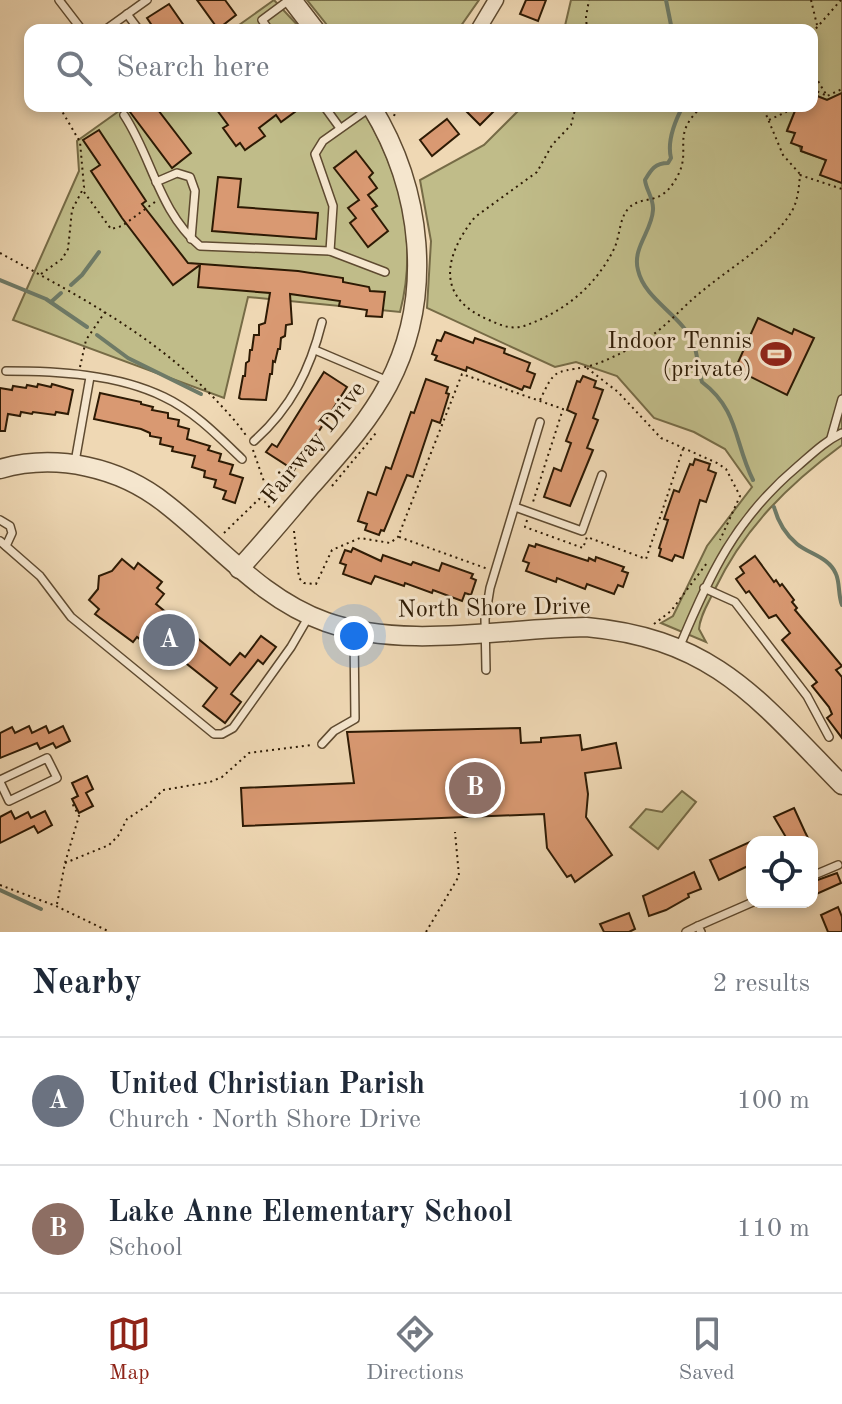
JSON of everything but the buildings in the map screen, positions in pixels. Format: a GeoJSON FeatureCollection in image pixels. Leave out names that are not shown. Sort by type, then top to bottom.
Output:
{"type":"FeatureCollection","features":[{"type":"Feature","properties":{"kind":"street"},"geometry":{"type":"LineString","coordinates":[[291,0],[310,24]]}},
{"type":"Feature","properties":{"kind":"street"},"geometry":{"type":"LineString","coordinates":[[482,24],[496,0]]}},
{"type":"Feature","properties":{"kind":"street","name":"Fairway Drive"},"geometry":{"type":"LineString","coordinates":[[239,569],[354,437],[390,382],[408,333],[414,304],[417,240],[413,211],[401,165],[375,112]]}},
{"type":"Feature","properties":{"kind":"street","name":"North Shore Drive"},"geometry":{"type":"LineString","coordinates":[[0,469],[37,462],[75,464],[125,479],[166,503],[239,569],[281,601],[309,615],[354,630],[404,635],[586,627],[642,635],[679,648],[717,667],[749,691],[842,785]]}},
{"type":"Feature","properties":{"kind":"lane"},"geometry":{"type":"LineString","coordinates":[[59,0],[77,24]]}},
{"type":"Feature","properties":{"kind":"lane"},"geometry":{"type":"LineString","coordinates":[[113,24],[147,0]]}},
{"type":"Feature","properties":{"kind":"lane"},"geometry":{"type":"LineString","coordinates":[[265,24],[262,20],[291,0]]}},
{"type":"Feature","properties":{"kind":"lane"},"geometry":{"type":"LineString","coordinates":[[127,14],[134,24]]}},
{"type":"Feature","properties":{"kind":"lane"},"geometry":{"type":"LineString","coordinates":[[328,112],[340,128]]}},
{"type":"Feature","properties":{"kind":"lane"},"geometry":{"type":"LineString","coordinates":[[330,251],[333,206],[315,154],[323,141],[363,112]]}},
{"type":"Feature","properties":{"kind":"lane"},"geometry":{"type":"LineString","coordinates":[[124,115],[136,134],[162,198],[191,239],[200,246],[330,251],[385,272]]}},
{"type":"Feature","properties":{"kind":"lane"},"geometry":{"type":"LineString","coordinates":[[156,182],[177,173],[190,177],[195,191],[191,239]]}},
{"type":"Feature","properties":{"kind":"lane"},"geometry":{"type":"LineString","coordinates":[[254,441],[290,401],[307,371],[322,322]]}},
{"type":"Feature","properties":{"kind":"lane"},"geometry":{"type":"LineString","coordinates":[[315,350],[390,382]]}},
{"type":"Feature","properties":{"kind":"lane"},"geometry":{"type":"LineString","coordinates":[[6,371],[50,371],[90,377],[131,385],[165,397],[205,424],[242,459]]}},
{"type":"Feature","properties":{"kind":"lane"},"geometry":{"type":"LineString","coordinates":[[75,464],[90,377]]}},
{"type":"Feature","properties":{"kind":"lane"},"geometry":{"type":"LineString","coordinates":[[831,438],[842,399]]}},
{"type":"Feature","properties":{"kind":"lane"},"geometry":{"type":"LineString","coordinates":[[486,670],[487,603],[540,422]]}},
{"type":"Feature","properties":{"kind":"lane"},"geometry":{"type":"LineString","coordinates":[[679,648],[704,588],[733,534],[774,486],[831,438],[842,433]]}},
{"type":"Feature","properties":{"kind":"lane"},"geometry":{"type":"LineString","coordinates":[[515,507],[582,531],[602,475]]}},
{"type":"Feature","properties":{"kind":"lane"},"geometry":{"type":"LineString","coordinates":[[0,520],[10,526],[12,533],[3,543],[40,576],[71,617],[214,734],[222,734],[233,728],[291,647],[309,615]]}},
{"type":"Feature","properties":{"kind":"lane"},"geometry":{"type":"LineString","coordinates":[[704,588],[735,602],[807,696],[829,737]]}},
{"type":"Feature","properties":{"kind":"lane"},"geometry":{"type":"LineString","coordinates":[[322,744],[334,731],[355,719],[354,630]]}},
{"type":"Feature","properties":{"kind":"lane"},"geometry":{"type":"LineString","coordinates":[[47,758],[57,778],[9,801],[0,781],[47,758]]}},
{"type":"Feature","properties":{"kind":"lane"},"geometry":{"type":"LineString","coordinates":[[818,873],[838,865]]}},
{"type":"Feature","properties":{"kind":"lane"},"geometry":{"type":"LineString","coordinates":[[686,932],[700,929],[746,906]]}},
{"type":"Feature","properties":{"kind":"path"},"geometry":{"type":"LineString","coordinates":[[587,24],[589,0]]}},
{"type":"Feature","properties":{"kind":"path"},"geometry":{"type":"LineString","coordinates":[[811,0],[817,24]]}},
{"type":"Feature","properties":{"kind":"path"},"geometry":{"type":"LineString","coordinates":[[818,25],[841,2]]}},
{"type":"Feature","properties":{"kind":"path"},"geometry":{"type":"LineString","coordinates":[[818,81],[827,96]]}},
{"type":"Feature","properties":{"kind":"path"},"geometry":{"type":"LineString","coordinates":[[827,96],[842,89]]}},
{"type":"Feature","properties":{"kind":"path"},"geometry":{"type":"LineString","coordinates":[[818,92],[827,96]]}},
{"type":"Feature","properties":{"kind":"path"},"geometry":{"type":"LineString","coordinates":[[62,112],[80,142],[83,191],[111,229],[122,226],[162,198]]}},
{"type":"Feature","properties":{"kind":"path"},"geometry":{"type":"LineString","coordinates":[[574,112],[571,125],[552,145],[537,172],[485,207],[467,227],[449,273],[449,285],[463,306],[476,315],[509,328],[520,327],[560,311],[597,276],[615,246],[625,213],[637,202],[663,196],[677,178],[682,166],[684,131],[697,112]]}},
{"type":"Feature","properties":{"kind":"path"},"geometry":{"type":"LineString","coordinates":[[763,112],[783,155],[800,175],[842,189]]}},
{"type":"Feature","properties":{"kind":"path"},"geometry":{"type":"LineString","coordinates":[[768,120],[786,112]]}},
{"type":"Feature","properties":{"kind":"path"},"geometry":{"type":"LineString","coordinates":[[293,529],[297,538],[299,578],[311,585],[316,584],[332,550],[356,538],[390,543],[398,537],[462,374],[542,402],[554,376],[562,369],[586,367],[636,345],[669,325],[705,288],[751,253],[785,221],[794,207],[800,175]]}},
{"type":"Feature","properties":{"kind":"path"},"geometry":{"type":"LineString","coordinates":[[40,274],[62,259],[68,249],[72,210],[83,191]]}},
{"type":"Feature","properties":{"kind":"path"},"geometry":{"type":"LineString","coordinates":[[0,253],[106,311],[159,347],[200,383],[236,421],[255,456],[268,493],[265,502]]}},
{"type":"Feature","properties":{"kind":"path"},"geometry":{"type":"LineString","coordinates":[[78,376],[86,340],[106,311]]}},
{"type":"Feature","properties":{"kind":"path"},"geometry":{"type":"LineString","coordinates":[[586,367],[618,392],[661,438],[726,469],[740,496],[720,539]]}},
{"type":"Feature","properties":{"kind":"path"},"geometry":{"type":"LineString","coordinates":[[222,535],[259,499],[272,510]]}},
{"type":"Feature","properties":{"kind":"path"},"geometry":{"type":"LineString","coordinates":[[398,537],[494,571]]}},
{"type":"Feature","properties":{"kind":"path"},"geometry":{"type":"LineString","coordinates":[[653,625],[671,611],[707,562]]}},
{"type":"Feature","properties":{"kind":"path"},"geometry":{"type":"LineString","coordinates":[[65,863],[109,845],[127,819],[147,806],[163,790],[222,777],[249,753],[322,744]]}},
{"type":"Feature","properties":{"kind":"path"},"geometry":{"type":"LineString","coordinates":[[56,906],[79,816],[72,803]]}},
{"type":"Feature","properties":{"kind":"path"},"geometry":{"type":"LineString","coordinates":[[426,932],[459,876],[455,832]]}},
{"type":"Feature","properties":{"kind":"path"},"geometry":{"type":"LineString","coordinates":[[0,885],[56,906],[110,932]]}},
{"type":"Feature","properties":{"kind":"path"},"geometry":{"type":"LineString","coordinates":[[93,925],[93,932]]}},
{"type":"Feature","properties":{"kind":"shaded area"},"geometry":{"type":"Polygon","coordinates":[[[274,0],[296,24],[240,24],[274,0]]]}},
{"type":"Feature","properties":{"kind":"shaded area"},"geometry":{"type":"Polygon","coordinates":[[[307,0],[479,0],[462,24],[326,24],[307,0]]]}},
{"type":"Feature","properties":{"kind":"shaded area"},"geometry":{"type":"Polygon","coordinates":[[[571,0],[842,0],[842,93],[827,100],[818,96],[818,24],[565,24],[571,0]]]}},
{"type":"Feature","properties":{"kind":"shaded area"},"geometry":{"type":"Polygon","coordinates":[[[118,112],[364,112],[385,154],[402,205],[407,258],[400,312],[248,297],[224,398],[13,320],[79,171],[77,141],[118,112]]]}},
{"type":"Feature","properties":{"kind":"shaded area"},"geometry":{"type":"Polygon","coordinates":[[[517,112],[794,112],[787,130],[795,133],[801,151],[826,160],[821,175],[842,183],[842,445],[786,492],[740,546],[701,619],[699,629],[706,642],[661,623],[673,616],[707,546],[752,487],[725,449],[694,432],[654,418],[617,376],[576,362],[555,367],[427,308],[431,241],[420,180],[484,145],[517,112]]]}},
{"type":"Feature","properties":{"kind":"shaded area"},"geometry":{"type":"Polygon","coordinates":[[[682,791],[696,802],[658,849],[630,827],[646,809],[662,812],[682,791]]]}},
{"type":"Feature","properties":{"kind":"waterway"},"geometry":{"type":"LineString","coordinates":[[666,0],[671,24]]}},
{"type":"Feature","properties":{"kind":"waterway"},"geometry":{"type":"LineString","coordinates":[[680,112],[672,132],[671,158],[668,163],[654,168],[645,180],[653,210],[638,254],[638,270],[648,291],[689,334],[702,382],[729,415],[753,480]]}},
{"type":"Feature","properties":{"kind":"waterway"},"geometry":{"type":"LineString","coordinates":[[71,285],[99,252]]}},
{"type":"Feature","properties":{"kind":"waterway"},"geometry":{"type":"LineString","coordinates":[[0,280],[46,299],[87,327]]}},
{"type":"Feature","properties":{"kind":"waterway"},"geometry":{"type":"LineString","coordinates":[[51,302],[61,293]]}},
{"type":"Feature","properties":{"kind":"waterway"},"geometry":{"type":"LineString","coordinates":[[97,335],[128,358],[201,394]]}},
{"type":"Feature","properties":{"kind":"waterway"},"geometry":{"type":"LineString","coordinates":[[774,507],[782,527],[793,540],[833,568],[842,605]]}},
{"type":"Feature","properties":{"kind":"waterway"},"geometry":{"type":"LineString","coordinates":[[0,890],[41,909]]}},
{"type":"Feature","properties":{"kind":"place","name":"Indoor Tennis (private)"},"geometry":{"type":"Point","coordinates":[776,354]}},
{"type":"Feature","properties":{"kind":"place","name":"United Christian Parish"},"geometry":{"type":"Point","coordinates":[169,640]}},
{"type":"Feature","properties":{"kind":"place","name":"Lake Anne Elementary School"},"geometry":{"type":"Point","coordinates":[475,788]}}]}
